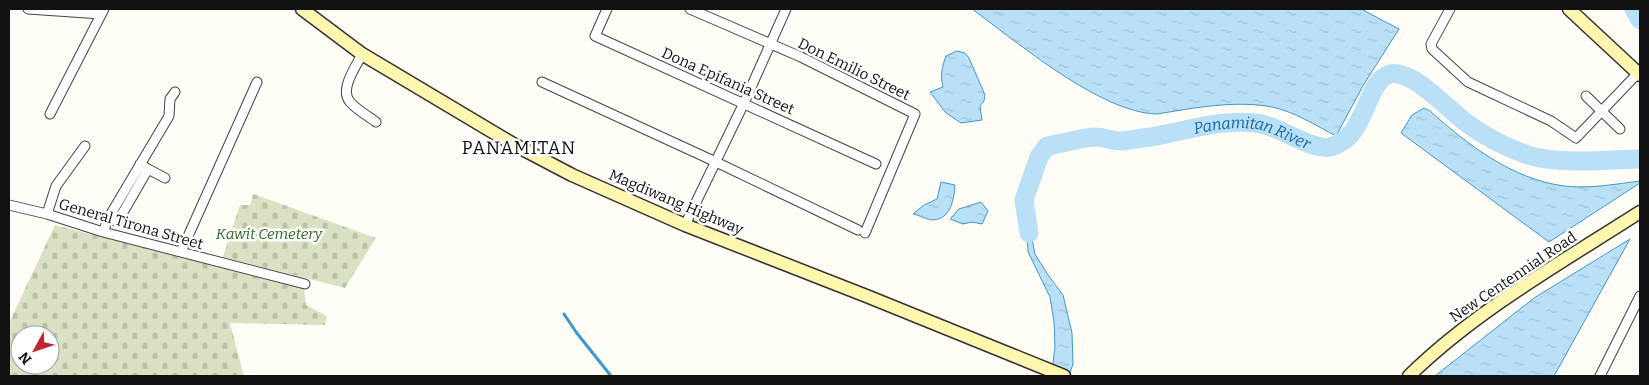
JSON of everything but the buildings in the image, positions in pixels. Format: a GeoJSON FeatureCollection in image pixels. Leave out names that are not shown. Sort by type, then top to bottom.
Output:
{"type":"FeatureCollection","features":[{"type":"Feature","properties":{"kind":"main road","name":"Magdiwang Highway"},"geometry":{"type":"LineString","coordinates":[[302,9],[362,54],[513,144],[572,175],[686,225],[1064,376]]}},
{"type":"Feature","properties":{"kind":"main road"},"geometry":{"type":"LineString","coordinates":[[1569,9],[1639,74]]}},
{"type":"Feature","properties":{"kind":"main road","name":"New Centennial Road"},"geometry":{"type":"LineString","coordinates":[[1409,376],[1454,336],[1525,286],[1640,212]]}},
{"type":"Feature","properties":{"kind":"street"},"geometry":{"type":"LineString","coordinates":[[28,9],[103,11],[50,114]]}},
{"type":"Feature","properties":{"kind":"street","name":"Dona Epifania Street"},"geometry":{"type":"LineString","coordinates":[[607,9],[595,36],[876,164]]}},
{"type":"Feature","properties":{"kind":"street","name":"Don Emilio Street"},"geometry":{"type":"LineString","coordinates":[[542,82],[862,232],[915,114],[801,57],[690,9]]}},
{"type":"Feature","properties":{"kind":"street"},"geometry":{"type":"LineString","coordinates":[[686,225],[786,9]]}},
{"type":"Feature","properties":{"kind":"street"},"geometry":{"type":"LineString","coordinates":[[1450,9],[1432,44],[1432,49],[1468,82],[1551,121],[1576,138],[1639,74]]}},
{"type":"Feature","properties":{"kind":"street"},"geometry":{"type":"LineString","coordinates":[[362,54],[346,87],[346,96],[350,102],[376,122]]}},
{"type":"Feature","properties":{"kind":"street"},"geometry":{"type":"LineString","coordinates":[[181,252],[257,82]]}},
{"type":"Feature","properties":{"kind":"street"},"geometry":{"type":"LineString","coordinates":[[103,232],[109,217],[144,167],[168,116],[170,99],[175,92]]}},
{"type":"Feature","properties":{"kind":"street"},"geometry":{"type":"LineString","coordinates":[[1586,96],[1620,129]]}},
{"type":"Feature","properties":{"kind":"street"},"geometry":{"type":"LineString","coordinates":[[47,214],[56,186],[85,146]]}},
{"type":"Feature","properties":{"kind":"street"},"geometry":{"type":"LineString","coordinates":[[144,167],[166,178]]}},
{"type":"Feature","properties":{"kind":"street","name":"General Tirona Street"},"geometry":{"type":"LineString","coordinates":[[9,205],[47,214],[103,232],[305,284]]}},
{"type":"Feature","properties":{"kind":"street"},"geometry":{"type":"LineString","coordinates":[[1600,376],[1640,296]]}},
{"type":"Feature","properties":{"kind":"green space","name":"Kawit Cemetery"},"geometry":{"type":"Polygon","coordinates":[[[253,194],[376,238],[345,288],[223,257],[240,205],[250,205],[253,194]]]}},
{"type":"Feature","properties":{"kind":"green space"},"geometry":{"type":"Polygon","coordinates":[[[55,225],[304,289],[306,305],[327,316],[325,325],[230,323],[244,376],[9,376],[9,323],[55,225]]]}},
{"type":"Feature","properties":{"kind":"water"},"geometry":{"type":"Polygon","coordinates":[[[972,9],[1361,9],[1399,29],[1364,84],[1336,136],[1289,112],[1258,105],[1215,106],[1157,114],[1135,111],[1111,102],[1060,74],[972,9]]]}},
{"type":"Feature","properties":{"kind":"water"},"geometry":{"type":"Polygon","coordinates":[[[957,51],[965,53],[969,58],[985,95],[984,101],[980,106],[982,120],[961,123],[945,112],[930,92],[943,87],[942,71],[946,56],[957,51]]]}},
{"type":"Feature","properties":{"kind":"water"},"geometry":{"type":"Polygon","coordinates":[[[1424,108],[1475,148],[1526,176],[1545,182],[1573,187],[1602,186],[1640,181],[1640,183],[1549,242],[1401,133],[1412,115],[1424,108]]]}},
{"type":"Feature","properties":{"kind":"water"},"geometry":{"type":"Polygon","coordinates":[[[941,182],[955,185],[954,196],[948,212],[939,219],[933,220],[913,214],[924,205],[937,199],[941,182]]]}},
{"type":"Feature","properties":{"kind":"water"},"geometry":{"type":"Polygon","coordinates":[[[981,202],[988,211],[982,224],[972,222],[963,224],[950,219],[959,209],[981,202]]]}},
{"type":"Feature","properties":{"kind":"water"},"geometry":{"type":"Polygon","coordinates":[[[1026,209],[1035,254],[1063,295],[1072,333],[1073,364],[1069,376],[1052,372],[1055,346],[1054,322],[1050,297],[1028,252],[1026,209]]]}},
{"type":"Feature","properties":{"kind":"water"},"geometry":{"type":"Polygon","coordinates":[[[1630,239],[1554,376],[1435,376],[1534,298],[1630,239]]]}},
{"type":"Feature","properties":{"kind":"waterway","name":"Panamitan River"},"geometry":{"type":"LineString","coordinates":[[1634,9],[1640,20]]}},
{"type":"Feature","properties":{"kind":"waterway","name":"Panamitan River"},"geometry":{"type":"LineString","coordinates":[[1029,233],[1024,200],[1039,157],[1047,146],[1095,137],[1125,141],[1203,126],[1242,122],[1264,124],[1313,145],[1330,147],[1342,142],[1352,133],[1375,88],[1382,79],[1391,74],[1408,77],[1416,81],[1479,132],[1503,145],[1528,155],[1568,161],[1640,159]]}},
{"type":"Feature","properties":{"kind":"waterway"},"geometry":{"type":"LineString","coordinates":[[564,314],[611,376]]}},
{"type":"Feature","properties":{"kind":"district","name":"PANAMITAN"},"geometry":{"type":"Point","coordinates":[519,148]}}]}
